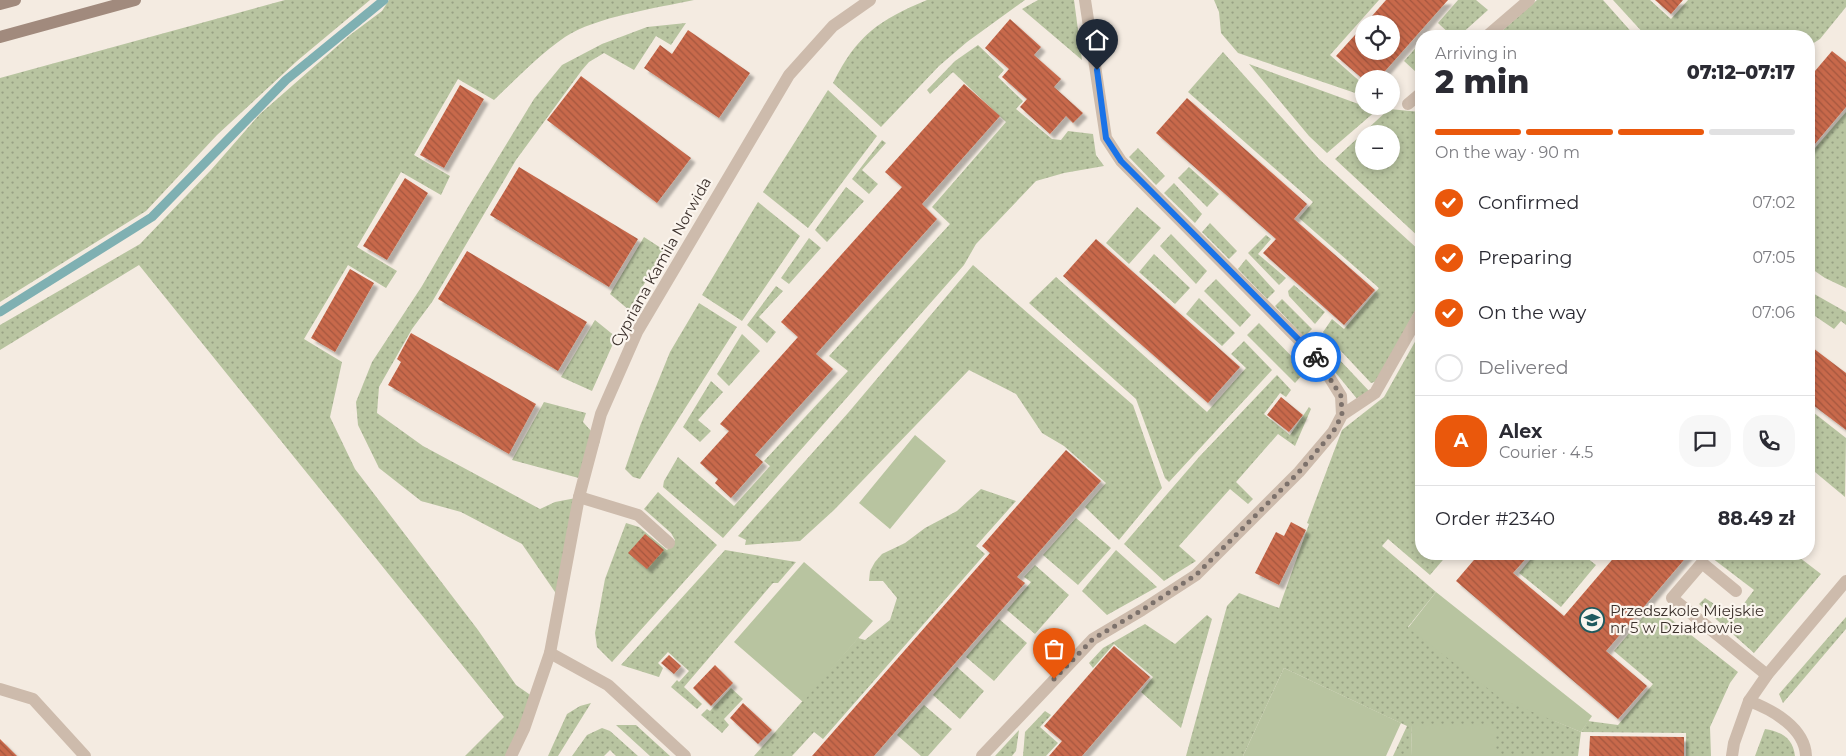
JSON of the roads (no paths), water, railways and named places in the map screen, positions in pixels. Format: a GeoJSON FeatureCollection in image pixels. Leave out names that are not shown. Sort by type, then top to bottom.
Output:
{"type":"FeatureCollection","features":[{"type":"Feature","properties":{"kind":"main road"},"geometry":{"type":"LineString","coordinates":[[0,4],[15,0]]}},
{"type":"Feature","properties":{"kind":"main road"},"geometry":{"type":"LineString","coordinates":[[0,37],[135,0]]}},
{"type":"Feature","properties":{"kind":"street","name":"Cypriana Kamila Norwida"},"geometry":{"type":"LineString","coordinates":[[511,756],[524,728],[550,653],[579,497],[601,414],[637,332],[686,246],[789,75],[833,26],[870,0]]}},
{"type":"Feature","properties":{"kind":"street"},"geometry":{"type":"LineString","coordinates":[[1086,0],[1106,138],[1121,161],[1318,359],[1341,396],[1342,415]]}},
{"type":"Feature","properties":{"kind":"street"},"geometry":{"type":"LineString","coordinates":[[1494,30],[1529,0]]}},
{"type":"Feature","properties":{"kind":"street"},"geometry":{"type":"LineString","coordinates":[[1408,104],[1415,98]]}},
{"type":"Feature","properties":{"kind":"street"},"geometry":{"type":"LineString","coordinates":[[982,756],[1093,639],[1196,575],[1299,472],[1333,432],[1342,415],[1375,393],[1415,323]]}},
{"type":"Feature","properties":{"kind":"street"},"geometry":{"type":"LineString","coordinates":[[579,497],[638,515],[669,543]]}},
{"type":"Feature","properties":{"kind":"street"},"geometry":{"type":"LineString","coordinates":[[1736,591],[1702,562],[1672,598],[1767,675]]}},
{"type":"Feature","properties":{"kind":"street"},"geometry":{"type":"LineString","coordinates":[[1732,756],[1734,743],[1749,701],[1767,675],[1846,581]]}},
{"type":"Feature","properties":{"kind":"street"},"geometry":{"type":"LineString","coordinates":[[550,653],[608,685],[685,756]]}},
{"type":"Feature","properties":{"kind":"street"},"geometry":{"type":"LineString","coordinates":[[0,689],[33,699],[85,756]]}},
{"type":"Feature","properties":{"kind":"street"},"geometry":{"type":"LineString","coordinates":[[1749,701],[1766,708],[1794,728],[1806,745],[1806,756]]}},
{"type":"Feature","properties":{"kind":"waterway"},"geometry":{"type":"LineString","coordinates":[[0,312],[152,217],[286,80],[384,0]]}},
{"type":"Feature","properties":{"kind":"place","name":"Przedszkole Miejskie nr 5 w Działdowie"},"geometry":{"type":"Point","coordinates":[1592,620]}}]}
